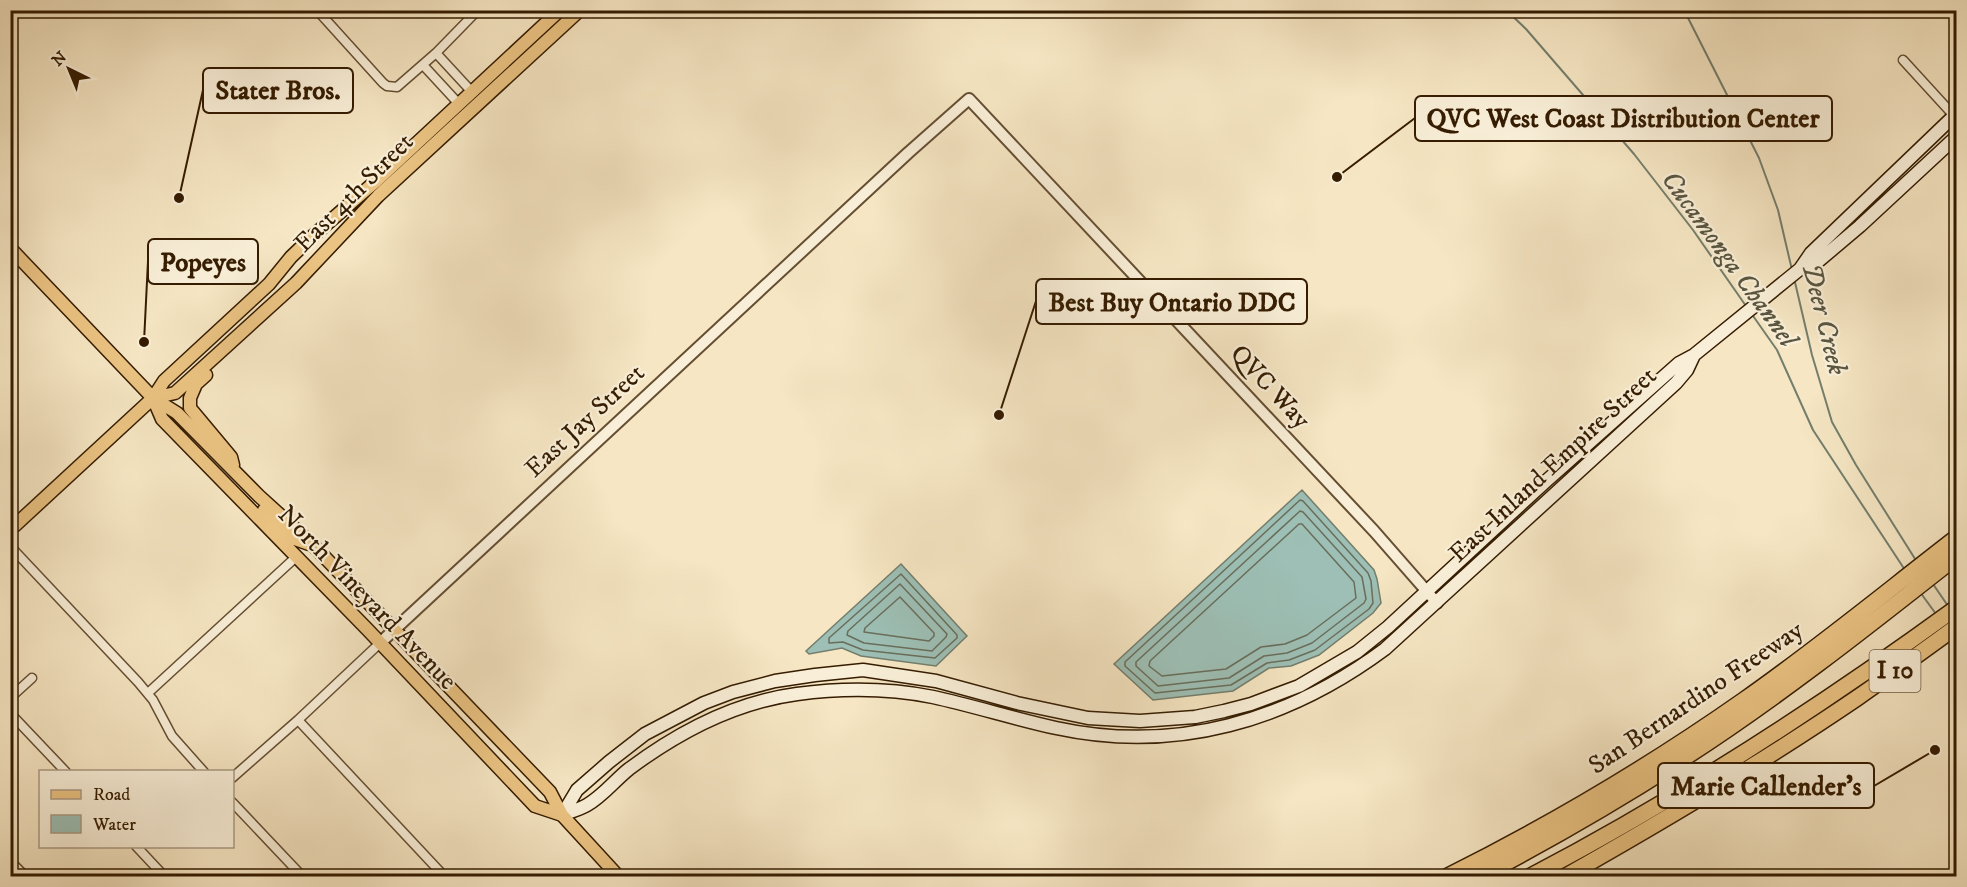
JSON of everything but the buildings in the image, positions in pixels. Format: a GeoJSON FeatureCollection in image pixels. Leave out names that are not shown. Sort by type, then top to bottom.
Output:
{"type":"FeatureCollection","features":[{"type":"Feature","properties":{"kind":"highway"},"geometry":{"type":"LineString","coordinates":[[1933,566],[1956,525]]}},
{"type":"Feature","properties":{"kind":"highway","name":"San Bernardino Freeway"},"geometry":{"type":"LineString","coordinates":[[1448,876],[1550,821],[1691,735],[1903,589],[1933,566],[1956,538]]}},
{"type":"Feature","properties":{"kind":"highway"},"geometry":{"type":"LineString","coordinates":[[1933,566],[1956,557]]}},
{"type":"Feature","properties":{"kind":"highway"},"geometry":{"type":"LineString","coordinates":[[1481,876],[1678,762],[1796,680],[1903,589]]}},
{"type":"Feature","properties":{"kind":"highway"},"geometry":{"type":"LineString","coordinates":[[1531,876],[1637,818],[1743,754],[1850,685],[1943,638],[1956,608]]}},
{"type":"Feature","properties":{"kind":"highway","name":"I 10"},"geometry":{"type":"LineString","coordinates":[[1566,876],[1687,807],[1851,702],[1956,627]]}},
{"type":"Feature","properties":{"kind":"main road","name":"East 4th Street"},"geometry":{"type":"LineString","coordinates":[[10,530],[153,398],[164,381],[269,284],[291,257],[560,10]]}},
{"type":"Feature","properties":{"kind":"main road","name":"East 4th Street"},"geometry":{"type":"LineString","coordinates":[[153,398],[175,393],[286,291],[378,196],[580,10]]}},
{"type":"Feature","properties":{"kind":"main road"},"geometry":{"type":"LineString","coordinates":[[1800,269],[1811,253],[1956,116]]}},
{"type":"Feature","properties":{"kind":"main road"},"geometry":{"type":"LineString","coordinates":[[1800,269],[1815,264],[1860,226],[1956,137]]}},
{"type":"Feature","properties":{"kind":"main road","name":"North Vineyard Avenue"},"geometry":{"type":"LineString","coordinates":[[10,248],[153,398],[177,413],[235,472],[313,545],[550,792],[562,815],[618,876]]}},
{"type":"Feature","properties":{"kind":"main road","name":"East Inland Empire Street"},"geometry":{"type":"LineString","coordinates":[[562,815],[579,789],[645,734],[690,709],[734,692],[785,679],[863,670],[934,680],[1026,705],[1088,718],[1140,721],[1195,717],[1251,704],[1299,686],[1357,652],[1388,627],[1679,363],[1694,356],[1800,269]]}},
{"type":"Feature","properties":{"kind":"main road"},"geometry":{"type":"LineString","coordinates":[[235,472],[231,457],[190,408],[190,398],[196,384],[277,308],[286,291]]}},
{"type":"Feature","properties":{"kind":"main road","name":"East Inland Empire Street"},"geometry":{"type":"LineString","coordinates":[[562,815],[588,804],[627,771],[656,750],[684,734],[719,717],[758,703],[795,694],[833,690],[881,690],[932,697],[1057,728],[1090,734],[1132,736],[1181,735],[1239,723],[1291,706],[1354,672],[1385,649],[1676,383],[1687,370],[1694,356]]}},
{"type":"Feature","properties":{"kind":"main road","name":"North Vineyard Avenue"},"geometry":{"type":"LineString","coordinates":[[153,398],[162,419],[536,806],[562,815]]}},
{"type":"Feature","properties":{"kind":"main road"},"geometry":{"type":"LineString","coordinates":[[239,499],[248,499],[255,503],[294,539],[313,545]]}},
{"type":"Feature","properties":{"kind":"street"},"geometry":{"type":"LineString","coordinates":[[317,10],[387,86],[397,87],[436,53],[478,10]]}},
{"type":"Feature","properties":{"kind":"street"},"geometry":{"type":"LineString","coordinates":[[436,53],[472,92]]}},
{"type":"Feature","properties":{"kind":"street"},"geometry":{"type":"LineString","coordinates":[[1903,60],[1956,116]]}},
{"type":"Feature","properties":{"kind":"street"},"geometry":{"type":"LineString","coordinates":[[423,65],[459,104]]}},
{"type":"Feature","properties":{"kind":"street","name":"QVC Way"},"geometry":{"type":"LineString","coordinates":[[969,99],[1366,522],[1437,603]]}},
{"type":"Feature","properties":{"kind":"street","name":"East Jay Street"},"geometry":{"type":"LineString","coordinates":[[234,776],[298,720],[881,177],[969,99]]}},
{"type":"Feature","properties":{"kind":"street"},"geometry":{"type":"LineString","coordinates":[[10,546],[148,693],[172,736],[203,770]]}},
{"type":"Feature","properties":{"kind":"street"},"geometry":{"type":"LineString","coordinates":[[148,693],[296,557]]}},
{"type":"Feature","properties":{"kind":"street"},"geometry":{"type":"LineString","coordinates":[[10,698],[32,678]]}},
{"type":"Feature","properties":{"kind":"street"},"geometry":{"type":"LineString","coordinates":[[10,713],[65,770]]}},
{"type":"Feature","properties":{"kind":"street"},"geometry":{"type":"LineString","coordinates":[[298,720],[444,876]]}},
{"type":"Feature","properties":{"kind":"street"},"geometry":{"type":"LineString","coordinates":[[234,804],[302,876]]}},
{"type":"Feature","properties":{"kind":"street"},"geometry":{"type":"LineString","coordinates":[[138,848],[164,876]]}},
{"type":"Feature","properties":{"kind":"street"},"geometry":{"type":"LineString","coordinates":[[10,861],[25,876]]}},
{"type":"Feature","properties":{"kind":"water"},"geometry":{"type":"Polygon","coordinates":[[[1302,490],[1374,570],[1381,603],[1373,613],[1319,655],[1291,666],[1269,668],[1233,691],[1153,700],[1114,664],[1302,490]]]}},
{"type":"Feature","properties":{"kind":"water"},"geometry":{"type":"Polygon","coordinates":[[[901,564],[967,636],[936,666],[861,656],[842,648],[809,654],[806,651],[901,564]]]}},
{"type":"Feature","properties":{"kind":"waterway","name":"Cucamonga Channel"},"geometry":{"type":"LineString","coordinates":[[1506,10],[1526,29],[1634,154],[1693,230],[1746,306]]}},
{"type":"Feature","properties":{"kind":"waterway","name":"Deer Creek"},"geometry":{"type":"LineString","coordinates":[[1684,10],[1759,158],[1778,210],[1792,270]]}},
{"type":"Feature","properties":{"kind":"waterway","name":"Deer Creek"},"geometry":{"type":"LineString","coordinates":[[1794,278],[1812,355],[1832,422],[1856,465],[1917,562]]}},
{"type":"Feature","properties":{"kind":"waterway","name":"Cucamonga Channel"},"geometry":{"type":"LineString","coordinates":[[1751,313],[1777,350],[1813,430],[1905,570]]}},
{"type":"Feature","properties":{"kind":"waterway","name":"Deer Creek"},"geometry":{"type":"LineString","coordinates":[[1933,584],[1948,606]]}},
{"type":"Feature","properties":{"kind":"waterway","name":"Cucamonga Channel"},"geometry":{"type":"LineString","coordinates":[[1920,592],[1936,614]]}},
{"type":"Feature","properties":{"kind":"place","name":"QVC West Coast Distribution Center"},"geometry":{"type":"Point","coordinates":[1337,177]}},
{"type":"Feature","properties":{"kind":"place","name":"Stater Bros."},"geometry":{"type":"Point","coordinates":[179,198]}},
{"type":"Feature","properties":{"kind":"place","name":"Popeyes"},"geometry":{"type":"Point","coordinates":[144,342]}},
{"type":"Feature","properties":{"kind":"place","name":"Best Buy Ontario DDC"},"geometry":{"type":"Point","coordinates":[999,415]}},
{"type":"Feature","properties":{"kind":"place","name":"Marie Callender's"},"geometry":{"type":"Point","coordinates":[1935,750]}}]}
